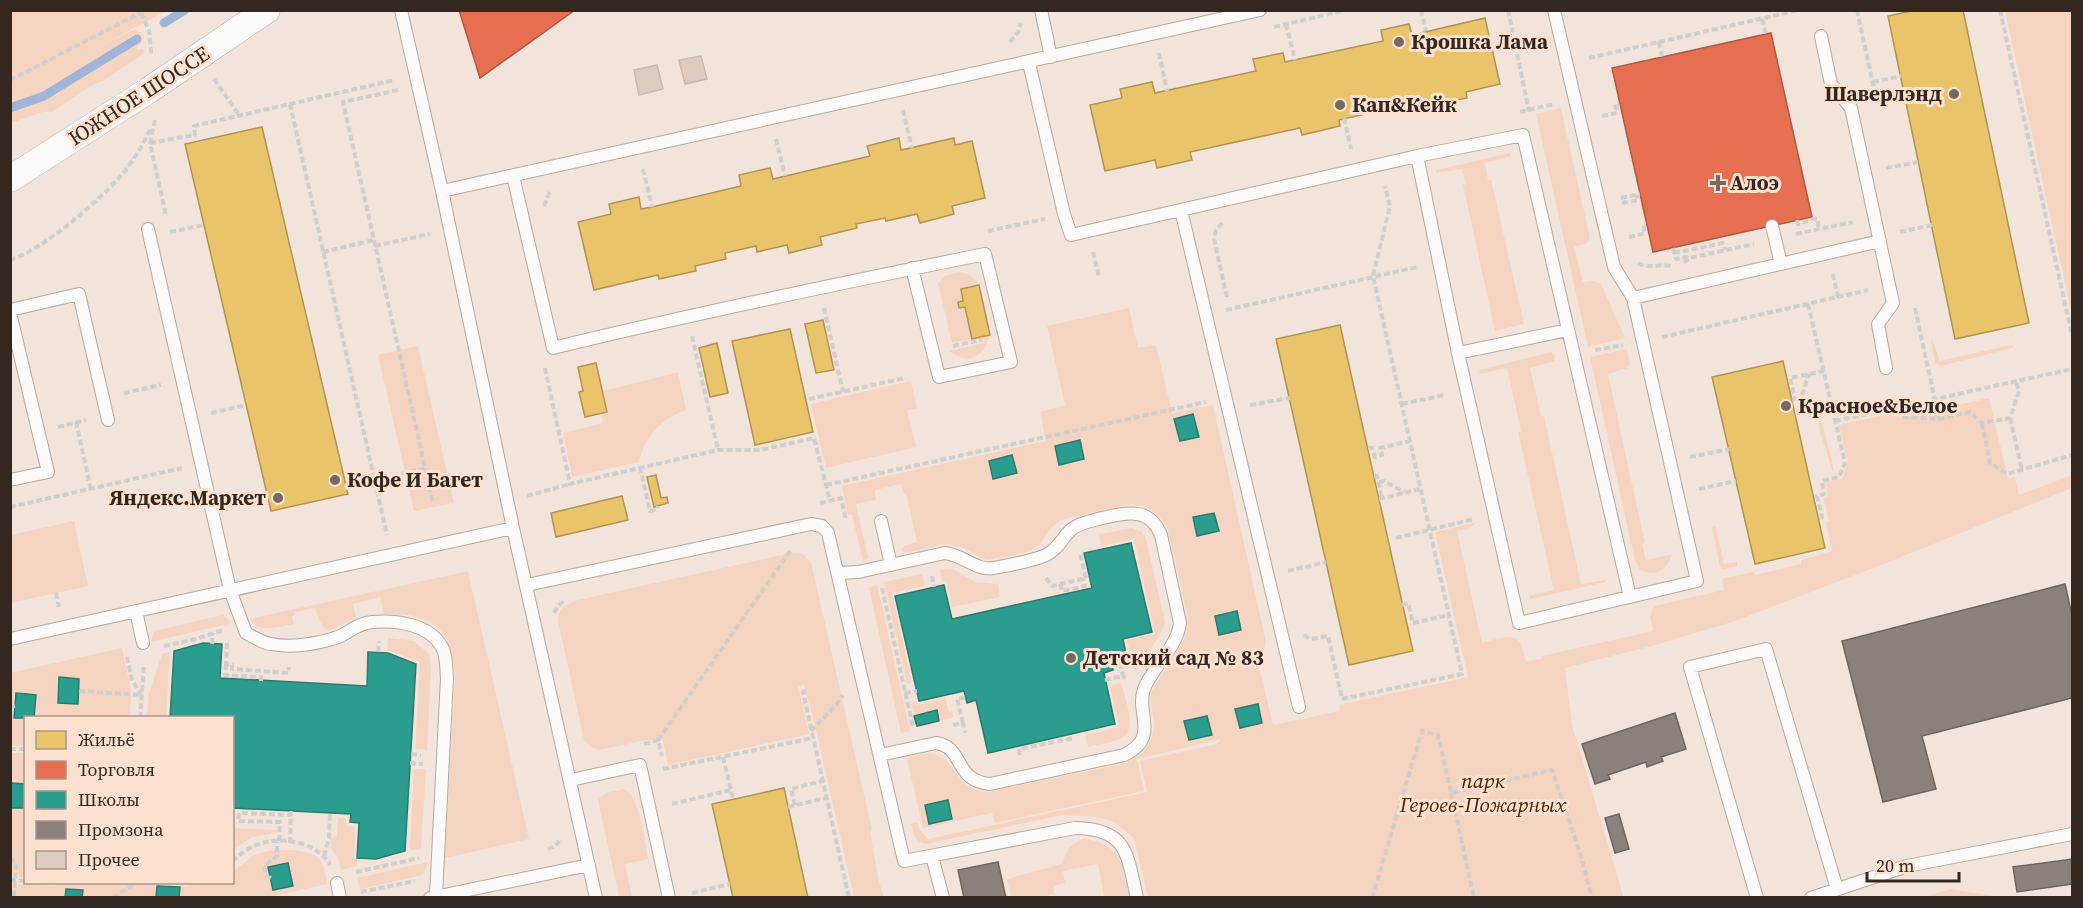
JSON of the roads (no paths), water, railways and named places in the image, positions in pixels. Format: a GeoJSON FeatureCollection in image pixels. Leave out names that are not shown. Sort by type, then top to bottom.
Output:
{"type":"FeatureCollection","features":[{"type":"Feature","properties":{"kind":"street","name":"ЮЖНОЕ ШОССЕ"},"geometry":{"type":"LineString","coordinates":[[10,179],[149,90],[267,10]]}},
{"type":"Feature","properties":{"kind":"lane"},"geometry":{"type":"LineString","coordinates":[[401,10],[442,191],[513,528],[596,897]]}},
{"type":"Feature","properties":{"kind":"lane"},"geometry":{"type":"LineString","coordinates":[[1041,10],[1051,57]]}},
{"type":"Feature","properties":{"kind":"lane"},"geometry":{"type":"LineString","coordinates":[[442,191],[1029,63],[1260,10]]}},
{"type":"Feature","properties":{"kind":"lane"},"geometry":{"type":"LineString","coordinates":[[1417,156],[1466,391],[1519,623],[1697,581],[1633,298],[1614,267],[1554,10]]}},
{"type":"Feature","properties":{"kind":"lane"},"geometry":{"type":"LineString","coordinates":[[1821,36],[1831,84],[1851,108],[1893,303],[1878,324],[1886,368]]}},
{"type":"Feature","properties":{"kind":"lane"},"geometry":{"type":"LineString","coordinates":[[1029,63],[1064,214],[1071,235],[1417,156],[1523,135],[1630,597]]}},
{"type":"Feature","properties":{"kind":"lane"},"geometry":{"type":"LineString","coordinates":[[513,176],[553,348],[687,315],[912,268],[985,254],[1011,362],[939,377],[912,268]]}},
{"type":"Feature","properties":{"kind":"lane"},"geometry":{"type":"LineString","coordinates":[[1181,210],[1299,707]]}},
{"type":"Feature","properties":{"kind":"lane"},"geometry":{"type":"LineString","coordinates":[[1772,226],[1781,264]]}},
{"type":"Feature","properties":{"kind":"lane"},"geometry":{"type":"LineString","coordinates":[[148,229],[230,590],[246,633],[270,644],[310,643],[337,638],[354,626],[373,622],[397,623],[418,626],[433,635],[443,648],[447,678],[433,897],[589,865]]}},
{"type":"Feature","properties":{"kind":"lane"},"geometry":{"type":"LineString","coordinates":[[1633,298],[1880,241]]}},
{"type":"Feature","properties":{"kind":"lane"},"geometry":{"type":"LineString","coordinates":[[10,480],[48,472],[10,311],[78,294],[108,417]]}},
{"type":"Feature","properties":{"kind":"lane"},"geometry":{"type":"LineString","coordinates":[[1458,353],[1568,330]]}},
{"type":"Feature","properties":{"kind":"lane"},"geometry":{"type":"LineString","coordinates":[[838,573],[858,572],[945,553],[958,555],[974,565],[990,569],[1047,554],[1058,546],[1073,528],[1083,522],[1129,513],[1139,514],[1152,521],[1161,535],[1180,623],[1176,637],[1144,688],[1142,698],[1146,728],[1143,737],[1134,749],[1124,755],[990,784],[968,776],[950,747],[944,744],[936,743],[880,755]]}},
{"type":"Feature","properties":{"kind":"lane"},"geometry":{"type":"LineString","coordinates":[[881,521],[891,565]]}},
{"type":"Feature","properties":{"kind":"lane"},"geometry":{"type":"LineString","coordinates":[[527,585],[811,524],[822,526],[828,533],[838,573],[904,861],[1075,828],[1091,828],[1110,834],[1122,844],[1128,857],[1137,897]]}},
{"type":"Feature","properties":{"kind":"lane"},"geometry":{"type":"LineString","coordinates":[[10,639],[513,528]]}},
{"type":"Feature","properties":{"kind":"lane"},"geometry":{"type":"LineString","coordinates":[[136,611],[143,643]]}},
{"type":"Feature","properties":{"kind":"lane"},"geometry":{"type":"LineString","coordinates":[[1757,897],[1690,667],[1766,649],[1837,889]]}},
{"type":"Feature","properties":{"kind":"lane"},"geometry":{"type":"LineString","coordinates":[[571,780],[640,765],[669,897]]}},
{"type":"Feature","properties":{"kind":"lane"},"geometry":{"type":"LineString","coordinates":[[1811,897],[1907,866],[2073,834]]}},
{"type":"Feature","properties":{"kind":"lane"},"geometry":{"type":"LineString","coordinates":[[932,856],[943,897]]}},
{"type":"Feature","properties":{"kind":"lane"},"geometry":{"type":"LineString","coordinates":[[335,878],[340,897]]}},
{"type":"Feature","properties":{"kind":"waterway"},"geometry":{"type":"LineString","coordinates":[[164,23],[185,10]]}},
{"type":"Feature","properties":{"kind":"waterway"},"geometry":{"type":"LineString","coordinates":[[10,108],[44,96],[137,39]]}},
{"type":"Feature","properties":{"kind":"place","name":"Крошка Лама"},"geometry":{"type":"Point","coordinates":[1399,42]}},
{"type":"Feature","properties":{"kind":"place","name":"Шаверлэнд"},"geometry":{"type":"Point","coordinates":[1954,94]}},
{"type":"Feature","properties":{"kind":"place","name":"Кап&Кейк"},"geometry":{"type":"Point","coordinates":[1340,105]}},
{"type":"Feature","properties":{"kind":"place","name":"Алоэ"},"geometry":{"type":"Point","coordinates":[1718,183]}},
{"type":"Feature","properties":{"kind":"place","name":"Красное&Белое"},"geometry":{"type":"Point","coordinates":[1786,406]}},
{"type":"Feature","properties":{"kind":"place","name":"Кофе И Багет"},"geometry":{"type":"Point","coordinates":[335,480]}},
{"type":"Feature","properties":{"kind":"place","name":"Яндекс.Маркет"},"geometry":{"type":"Point","coordinates":[278,498]}},
{"type":"Feature","properties":{"kind":"place","name":"Детский сад № 83"},"geometry":{"type":"Point","coordinates":[1071,658]}},
{"type":"Feature","properties":{"kind":"park label","name":"парк Героев-Пожарных"},"geometry":{"type":"Point","coordinates":[1483,793]}}]}
